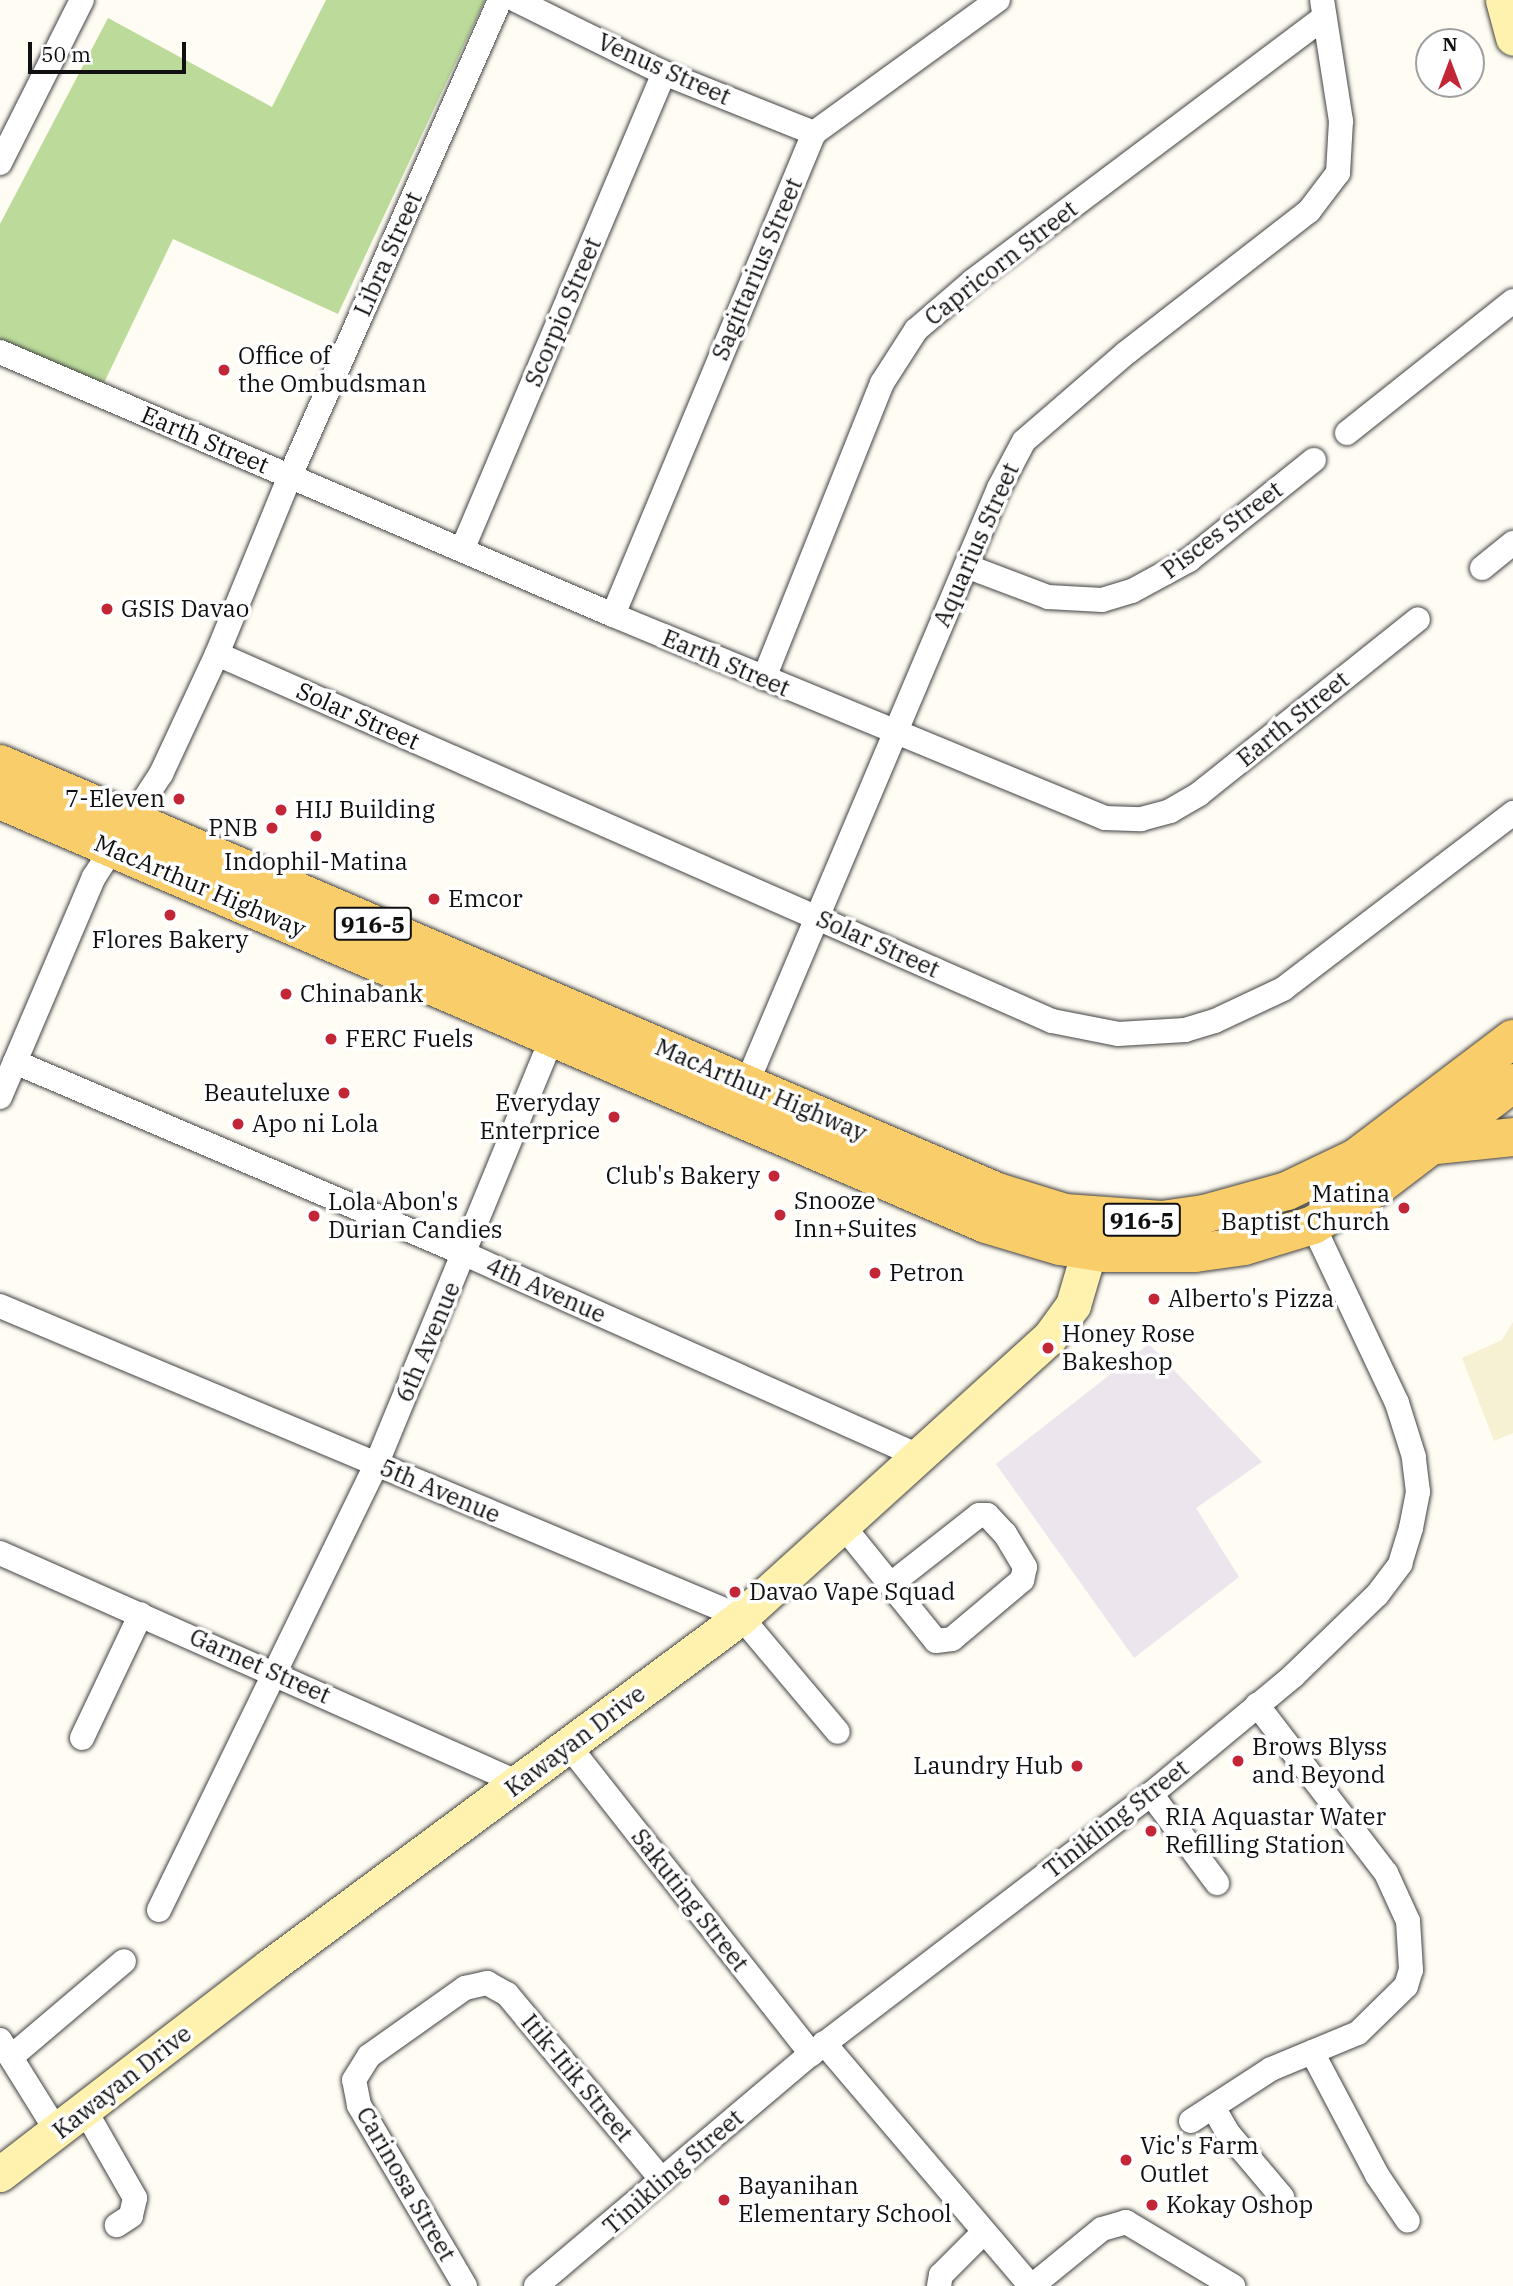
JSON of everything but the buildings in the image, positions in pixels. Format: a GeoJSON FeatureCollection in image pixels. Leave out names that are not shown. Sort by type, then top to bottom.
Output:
{"type":"FeatureCollection","features":[{"type":"Feature","properties":{"kind":"main road","name":"MacArthur Highway"},"geometry":{"type":"LineString","coordinates":[[0,764],[123,835],[739,1100],[986,1224],[1036,1241],[1089,1251],[1195,1253],[1244,1246],[1313,1225],[1348,1206],[1513,1083]]}},
{"type":"Feature","properties":{"kind":"main road","name":"MacArthur Highway"},"geometry":{"type":"LineString","coordinates":[[0,800],[123,835]]}},
{"type":"Feature","properties":{"kind":"main road","name":"MacArthur Highway"},"geometry":{"type":"LineString","coordinates":[[739,1100],[1035,1206],[1091,1218],[1163,1220],[1204,1214],[1287,1191],[1356,1158],[1513,1040]]}},
{"type":"Feature","properties":{"kind":"main road"},"geometry":{"type":"LineString","coordinates":[[1433,1145],[1513,1137]]}},
{"type":"Feature","properties":{"kind":"street"},"geometry":{"type":"LineString","coordinates":[[0,163],[82,0]]}},
{"type":"Feature","properties":{"kind":"street","name":"Libra Street"},"geometry":{"type":"LineString","coordinates":[[0,1097],[94,877],[161,774],[217,654],[290,476],[500,0]]}},
{"type":"Feature","properties":{"kind":"street","name":"Venus Street"},"geometry":{"type":"LineString","coordinates":[[516,0],[664,73],[814,133]]}},
{"type":"Feature","properties":{"kind":"street"},"geometry":{"type":"LineString","coordinates":[[814,133],[998,0]]}},
{"type":"Feature","properties":{"kind":"street"},"geometry":{"type":"LineString","coordinates":[[1503,0],[1513,37]]}},
{"type":"Feature","properties":{"kind":"street","name":"Aquarius Street"},"geometry":{"type":"LineString","coordinates":[[739,1100],[819,918],[966,566],[1024,441],[1086,385],[1310,211],[1327,192],[1338,173],[1342,148],[1323,8]]}},
{"type":"Feature","properties":{"kind":"street","name":"Capricorn Street"},"geometry":{"type":"LineString","coordinates":[[764,678],[882,383],[916,330],[973,281],[1323,8]]}},
{"type":"Feature","properties":{"kind":"street","name":"Scorpio Street"},"geometry":{"type":"LineString","coordinates":[[462,550],[664,73]]}},
{"type":"Feature","properties":{"kind":"street","name":"Sagittarius Street"},"geometry":{"type":"LineString","coordinates":[[613,615],[814,133]]}},
{"type":"Feature","properties":{"kind":"street"},"geometry":{"type":"LineString","coordinates":[[1348,433],[1513,301]]}},
{"type":"Feature","properties":{"kind":"street","name":"Earth Street"},"geometry":{"type":"LineString","coordinates":[[0,352],[613,615],[1105,818],[1140,819],[1170,811],[1199,794],[1418,619]]}},
{"type":"Feature","properties":{"kind":"street","name":"Pisces Street"},"geometry":{"type":"LineString","coordinates":[[966,566],[1048,597],[1102,600],[1132,592],[1189,561],[1314,460]]}},
{"type":"Feature","properties":{"kind":"street"},"geometry":{"type":"LineString","coordinates":[[1482,568],[1513,543]]}},
{"type":"Feature","properties":{"kind":"street","name":"Solar Street"},"geometry":{"type":"LineString","coordinates":[[217,654],[1052,1021],[1118,1034],[1185,1030],[1215,1021],[1283,989],[1513,813]]}},
{"type":"Feature","properties":{"kind":"street","name":"6th Avenue"},"geometry":{"type":"LineString","coordinates":[[159,1910],[376,1465],[465,1254],[558,1022]]}},
{"type":"Feature","properties":{"kind":"street","name":"4th Avenue"},"geometry":{"type":"LineString","coordinates":[[15,1062],[465,1254],[921,1457]]}},
{"type":"Feature","properties":{"kind":"street","name":"Tinikling Street"},"geometry":{"type":"LineString","coordinates":[[536,2286],[817,2049],[1151,1794],[1256,1705],[1377,1595],[1400,1564],[1418,1493],[1414,1457],[1396,1403],[1313,1225]]}},
{"type":"Feature","properties":{"kind":"street","name":"Kawayan Drive"},"geometry":{"type":"LineString","coordinates":[[0,2175],[86,2112],[270,1966],[741,1617],[921,1457],[1058,1328],[1078,1293],[1089,1251]]}},
{"type":"Feature","properties":{"kind":"street","name":"5th Avenue"},"geometry":{"type":"LineString","coordinates":[[0,1306],[741,1617],[838,1732]]}},
{"type":"Feature","properties":{"kind":"street"},"geometry":{"type":"LineString","coordinates":[[844,1527],[929,1636],[944,1642],[1023,1580],[1025,1567],[1005,1534],[987,1515],[979,1515],[891,1584]]}},
{"type":"Feature","properties":{"kind":"street","name":"Garnet Street"},"geometry":{"type":"LineString","coordinates":[[0,1553],[276,1672],[519,1783]]}},
{"type":"Feature","properties":{"kind":"street"},"geometry":{"type":"LineString","coordinates":[[82,1738],[141,1614]]}},
{"type":"Feature","properties":{"kind":"street"},"geometry":{"type":"LineString","coordinates":[[1191,2121],[1271,2069],[1357,2033],[1406,1986],[1412,1952],[1408,1921],[1387,1873],[1256,1705]]}},
{"type":"Feature","properties":{"kind":"street","name":"Sakuting Street"},"geometry":{"type":"LineString","coordinates":[[569,1746],[817,2049],[1032,2286]]}},
{"type":"Feature","properties":{"kind":"street"},"geometry":{"type":"LineString","coordinates":[[1151,1794],[1217,1883]]}},
{"type":"Feature","properties":{"kind":"street"},"geometry":{"type":"LineString","coordinates":[[58,2133],[5,2048],[124,1961]]}},
{"type":"Feature","properties":{"kind":"street","name":"Itik-Itik Street"},"geometry":{"type":"LineString","coordinates":[[354,2080],[369,2056],[465,1988],[487,1983],[507,1994],[662,2180]]}},
{"type":"Feature","properties":{"kind":"street"},"geometry":{"type":"LineString","coordinates":[[1312,2052],[1377,2175],[1408,2221]]}},
{"type":"Feature","properties":{"kind":"street","name":"Carinosa Street"},"geometry":{"type":"LineString","coordinates":[[354,2080],[359,2105],[466,2286]]}},
{"type":"Feature","properties":{"kind":"street"},"geometry":{"type":"LineString","coordinates":[[1213,2107],[1228,2133],[1282,2197]]}},
{"type":"Feature","properties":{"kind":"street"},"geometry":{"type":"LineString","coordinates":[[86,2112],[135,2197],[131,2216],[117,2225]]}},
{"type":"Feature","properties":{"kind":"street"},"geometry":{"type":"LineString","coordinates":[[1032,2286],[1101,2229],[1126,2222],[1233,2286]]}},
{"type":"Feature","properties":{"kind":"street"},"geometry":{"type":"LineString","coordinates":[[939,2286],[941,2275],[984,2234]]}},
{"type":"Feature","properties":{"kind":"shaded area"},"geometry":{"type":"Polygon","coordinates":[[[1513,1322],[1513,1433],[1494,1441],[1462,1358],[1502,1340],[1513,1322]]]}},
{"type":"Feature","properties":{"kind":"shaded area"},"geometry":{"type":"Polygon","coordinates":[[[1149,1344],[1262,1462],[1196,1508],[1239,1577],[1134,1658],[996,1464],[1149,1344]]]}},
{"type":"Feature","properties":{"kind":"green space"},"geometry":{"type":"Polygon","coordinates":[[[326,0],[485,0],[338,314],[173,239],[101,389],[0,344],[0,224],[108,18],[272,107],[326,0]]]}},
{"type":"Feature","properties":{"kind":"place","name":"Office of the Ombudsman"},"geometry":{"type":"Point","coordinates":[224,370]}},
{"type":"Feature","properties":{"kind":"place","name":"GSIS Davao"},"geometry":{"type":"Point","coordinates":[107,609]}},
{"type":"Feature","properties":{"kind":"place","name":"7-Eleven"},"geometry":{"type":"Point","coordinates":[179,799]}},
{"type":"Feature","properties":{"kind":"place","name":"HIJ Building"},"geometry":{"type":"Point","coordinates":[281,810]}},
{"type":"Feature","properties":{"kind":"place","name":"PNB"},"geometry":{"type":"Point","coordinates":[272,828]}},
{"type":"Feature","properties":{"kind":"place","name":"Indophil-Matina"},"geometry":{"type":"Point","coordinates":[316,836]}},
{"type":"Feature","properties":{"kind":"place","name":"Emcor"},"geometry":{"type":"Point","coordinates":[434,899]}},
{"type":"Feature","properties":{"kind":"place","name":"Flores Bakery"},"geometry":{"type":"Point","coordinates":[170,915]}},
{"type":"Feature","properties":{"kind":"place","name":"Chinabank"},"geometry":{"type":"Point","coordinates":[286,994]}},
{"type":"Feature","properties":{"kind":"place","name":"FERC Fuels"},"geometry":{"type":"Point","coordinates":[331,1039]}},
{"type":"Feature","properties":{"kind":"place","name":"Beauteluxe"},"geometry":{"type":"Point","coordinates":[344,1093]}},
{"type":"Feature","properties":{"kind":"place","name":"Everyday Enterprice"},"geometry":{"type":"Point","coordinates":[614,1117]}},
{"type":"Feature","properties":{"kind":"place","name":"Apo ni Lola"},"geometry":{"type":"Point","coordinates":[238,1124]}},
{"type":"Feature","properties":{"kind":"place","name":"Club's Bakery"},"geometry":{"type":"Point","coordinates":[774,1176]}},
{"type":"Feature","properties":{"kind":"place","name":"Matina Baptist Church"},"geometry":{"type":"Point","coordinates":[1404,1208]}},
{"type":"Feature","properties":{"kind":"place","name":"Snooze Inn+Suites"},"geometry":{"type":"Point","coordinates":[780,1215]}},
{"type":"Feature","properties":{"kind":"place","name":"Lola Abon's Durian Candies"},"geometry":{"type":"Point","coordinates":[314,1216]}},
{"type":"Feature","properties":{"kind":"place","name":"Petron"},"geometry":{"type":"Point","coordinates":[875,1273]}},
{"type":"Feature","properties":{"kind":"place","name":"Alberto's Pizza"},"geometry":{"type":"Point","coordinates":[1154,1299]}},
{"type":"Feature","properties":{"kind":"place","name":"Honey Rose Bakeshop"},"geometry":{"type":"Point","coordinates":[1048,1348]}},
{"type":"Feature","properties":{"kind":"place","name":"Davao Vape Squad"},"geometry":{"type":"Point","coordinates":[735,1592]}},
{"type":"Feature","properties":{"kind":"place","name":"Brows Blyss and Beyond"},"geometry":{"type":"Point","coordinates":[1238,1761]}},
{"type":"Feature","properties":{"kind":"place","name":"Laundry Hub"},"geometry":{"type":"Point","coordinates":[1077,1766]}},
{"type":"Feature","properties":{"kind":"place","name":"RIA Aquastar Water Refilling Station"},"geometry":{"type":"Point","coordinates":[1151,1831]}},
{"type":"Feature","properties":{"kind":"place","name":"Vic's Farm Outlet"},"geometry":{"type":"Point","coordinates":[1126,2160]}},
{"type":"Feature","properties":{"kind":"place","name":"Bayanihan Elementary School"},"geometry":{"type":"Point","coordinates":[724,2200]}},
{"type":"Feature","properties":{"kind":"place","name":"Kokay Oshop"},"geometry":{"type":"Point","coordinates":[1152,2205]}}]}
